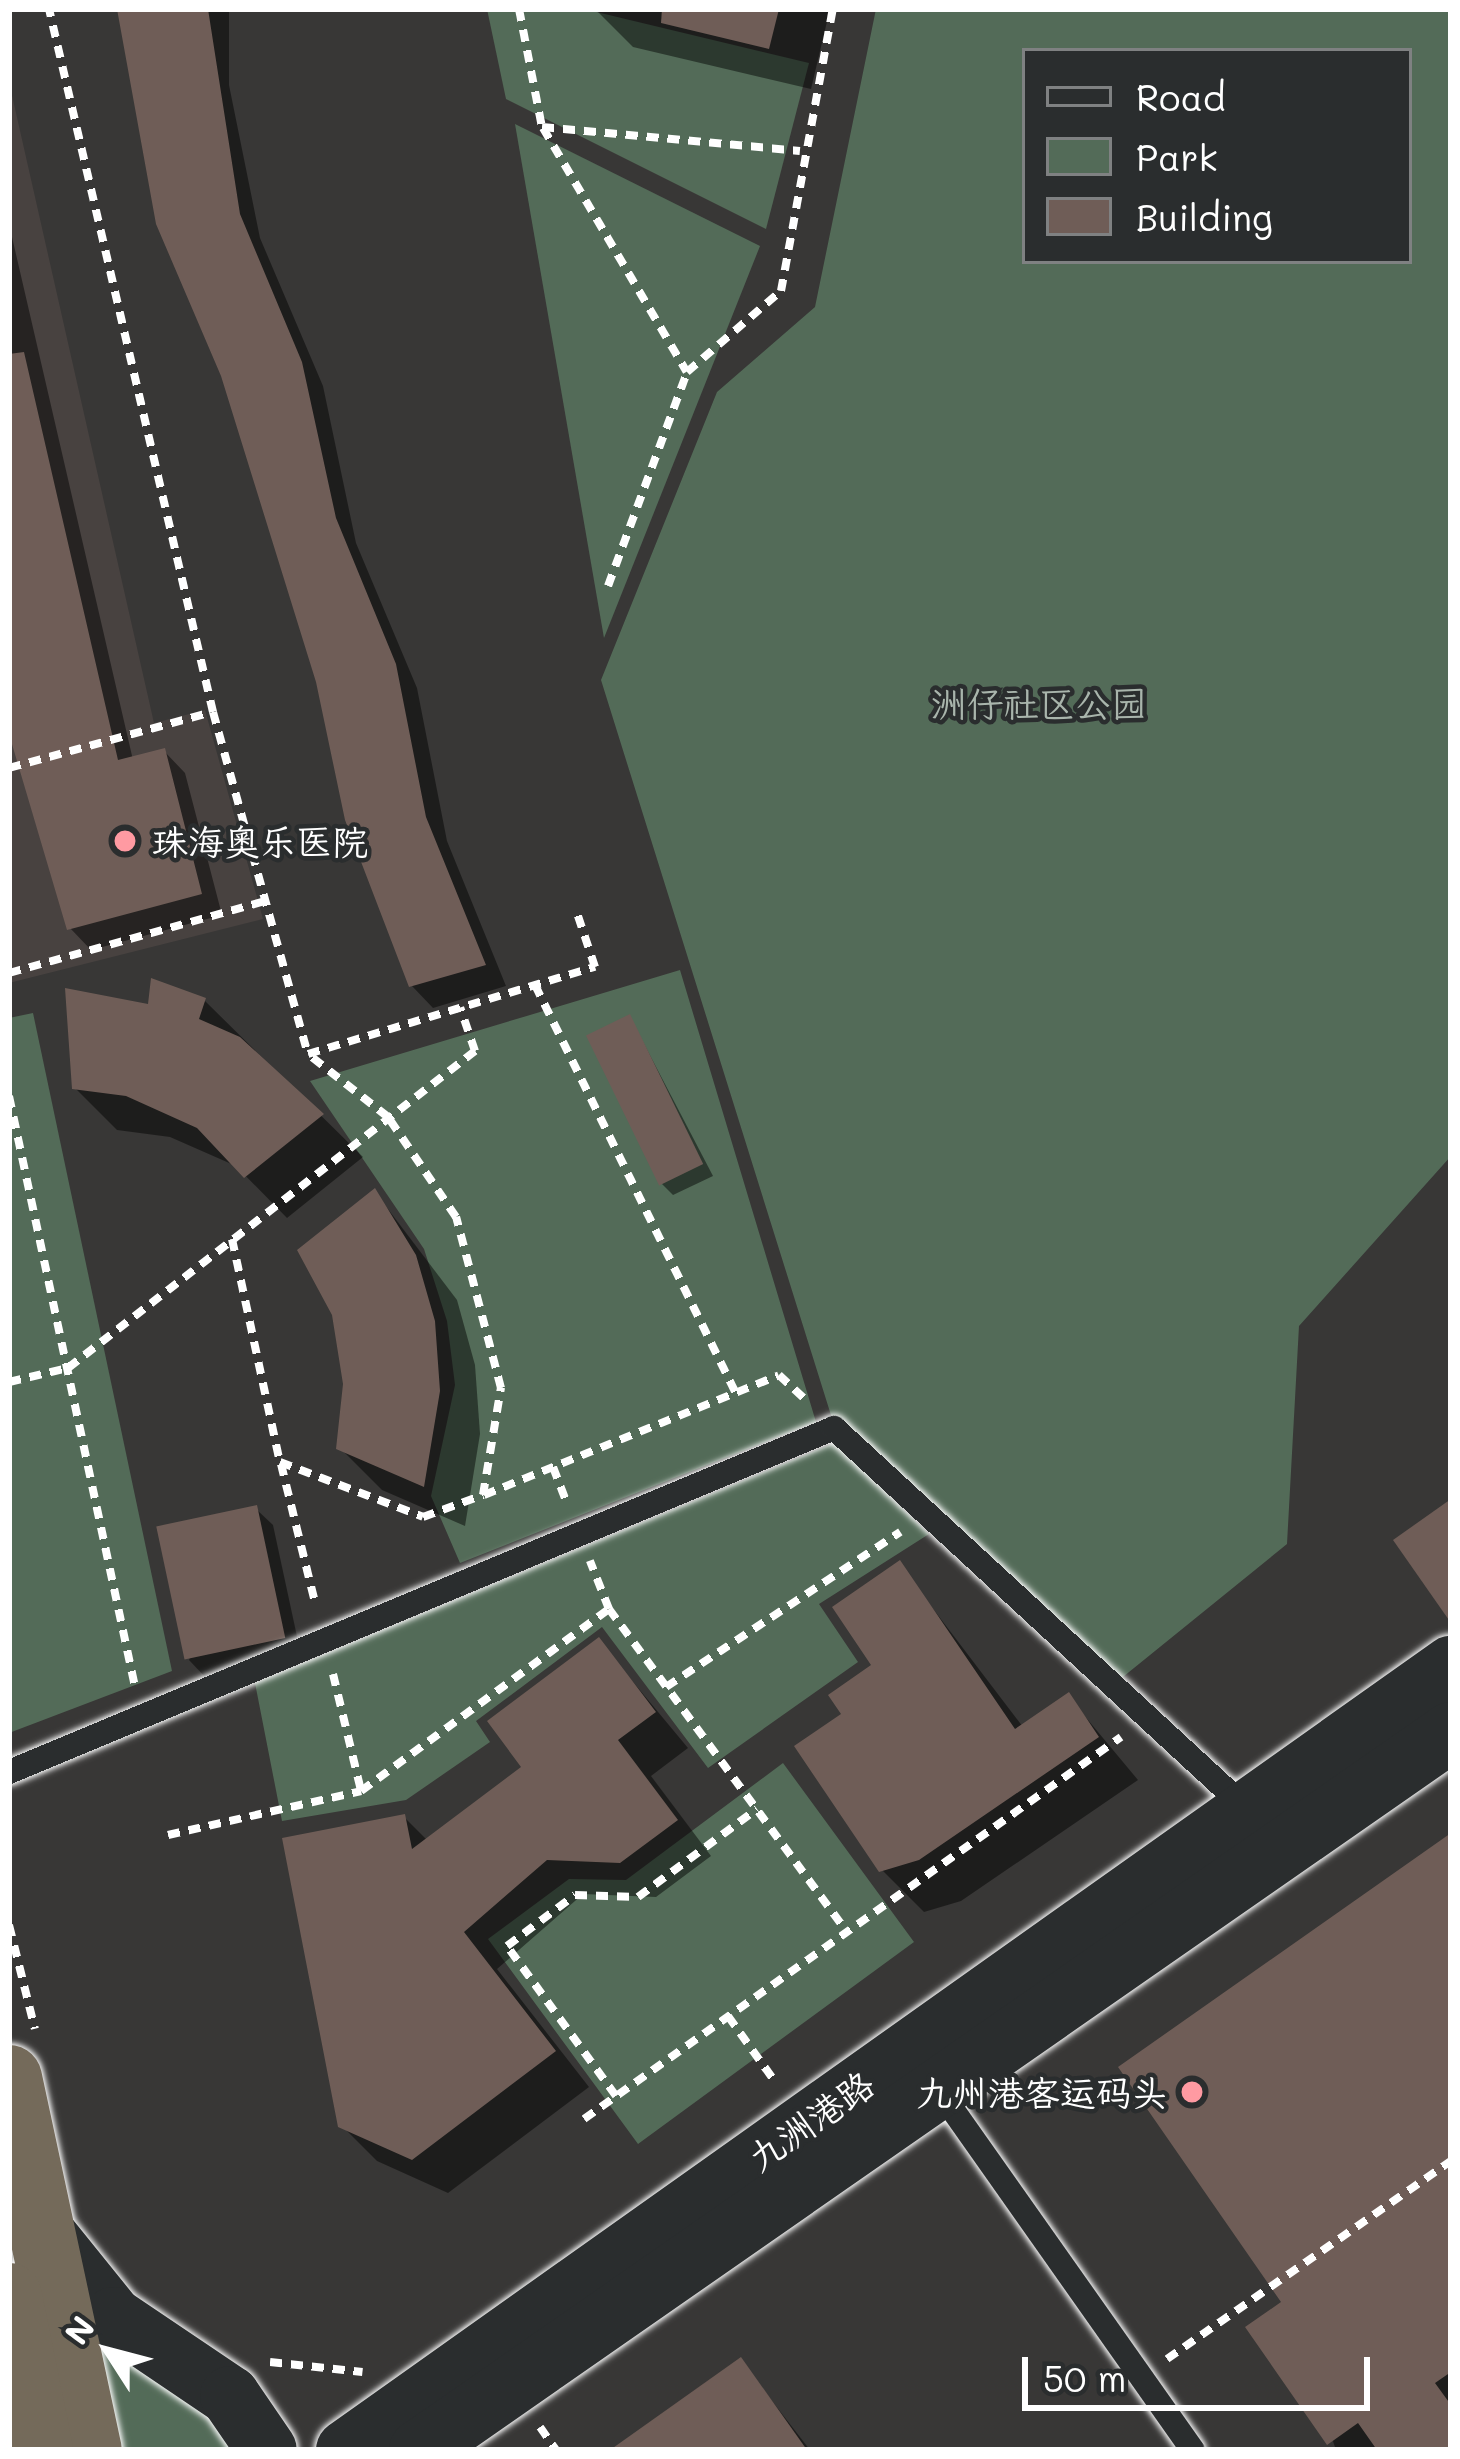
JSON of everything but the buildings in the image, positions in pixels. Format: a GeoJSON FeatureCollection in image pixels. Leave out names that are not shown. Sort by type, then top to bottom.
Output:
{"type":"FeatureCollection","features":[{"type":"Feature","properties":{"kind":"highway"},"geometry":{"type":"LineString","coordinates":[[25,2066],[46,2234],[89,2450]]}},
{"type":"Feature","properties":{"kind":"highway"},"geometry":{"type":"LineString","coordinates":[[9,2296],[19,2388],[40,2450]]}},
{"type":"Feature","properties":{"kind":"street","name":"九洲港路"},"geometry":{"type":"LineString","coordinates":[[346,2450],[1451,1666]]}},
{"type":"Feature","properties":{"kind":"street","name":"九洲港路"},"geometry":{"type":"LineString","coordinates":[[419,2450],[1451,1732]]}},
{"type":"Feature","properties":{"kind":"street"},"geometry":{"type":"LineString","coordinates":[[46,2234],[113,2317],[230,2396],[267,2450]]}},
{"type":"Feature","properties":{"kind":"lane"},"geometry":{"type":"LineString","coordinates":[[9,1772],[834,1428],[1247,1810]]}},
{"type":"Feature","properties":{"kind":"lane"},"geometry":{"type":"LineString","coordinates":[[938,2089],[1193,2450]]}},
{"type":"Feature","properties":{"kind":"path"},"geometry":{"type":"LineString","coordinates":[[50,9],[213,712],[308,1054],[388,1118],[456,1217],[483,1305],[501,1388],[482,1495]]}},
{"type":"Feature","properties":{"kind":"path"},"geometry":{"type":"LineString","coordinates":[[519,9],[542,127],[687,372]]}},
{"type":"Feature","properties":{"kind":"path"},"geometry":{"type":"LineString","coordinates":[[608,586],[687,372],[781,290],[800,151],[833,9]]}},
{"type":"Feature","properties":{"kind":"path"},"geometry":{"type":"LineString","coordinates":[[542,127],[800,151]]}},
{"type":"Feature","properties":{"kind":"path"},"geometry":{"type":"LineString","coordinates":[[9,768],[213,712]]}},
{"type":"Feature","properties":{"kind":"path"},"geometry":{"type":"LineString","coordinates":[[9,973],[266,901]]}},
{"type":"Feature","properties":{"kind":"path"},"geometry":{"type":"LineString","coordinates":[[308,1054],[595,967],[578,914]]}},
{"type":"Feature","properties":{"kind":"path"},"geometry":{"type":"LineString","coordinates":[[535,985],[736,1393]]}},
{"type":"Feature","properties":{"kind":"path"},"geometry":{"type":"LineString","coordinates":[[9,1382],[68,1368],[475,1051],[460,1007]]}},
{"type":"Feature","properties":{"kind":"path"},"geometry":{"type":"LineString","coordinates":[[9,1096],[142,1716]]}},
{"type":"Feature","properties":{"kind":"path"},"geometry":{"type":"LineString","coordinates":[[232,1239],[280,1462],[423,1517],[779,1375],[820,1414]]}},
{"type":"Feature","properties":{"kind":"path"},"geometry":{"type":"LineString","coordinates":[[553,1467],[609,1609],[847,1932]]}},
{"type":"Feature","properties":{"kind":"path"},"geometry":{"type":"LineString","coordinates":[[666,1687],[927,1514]]}},
{"type":"Feature","properties":{"kind":"path"},"geometry":{"type":"LineString","coordinates":[[168,1835],[361,1791],[609,1609]]}},
{"type":"Feature","properties":{"kind":"path"},"geometry":{"type":"LineString","coordinates":[[584,2119],[1148,1718]]}},
{"type":"Feature","properties":{"kind":"path"},"geometry":{"type":"LineString","coordinates":[[616,2096],[507,1946],[574,1895],[638,1897],[757,1809]]}},
{"type":"Feature","properties":{"kind":"path"},"geometry":{"type":"LineString","coordinates":[[9,1924],[25,2066]]}},
{"type":"Feature","properties":{"kind":"path"},"geometry":{"type":"LineString","coordinates":[[728,2016],[806,2122]]}},
{"type":"Feature","properties":{"kind":"path"},"geometry":{"type":"LineString","coordinates":[[1141,2377],[1451,2162]]}},
{"type":"Feature","properties":{"kind":"path"},"geometry":{"type":"LineString","coordinates":[[260,2359],[296,2371],[371,2370]]}},
{"type":"Feature","properties":{"kind":"path"},"geometry":{"type":"LineString","coordinates":[[539,2426],[556,2450]]}},
{"type":"Feature","properties":{"kind":"shaded area"},"geometry":{"type":"Polygon","coordinates":[[[9,82],[154,723],[205,710],[263,919],[9,983],[9,82]]]}},
{"type":"Feature","properties":{"kind":"green space"},"geometry":{"type":"Polygon","coordinates":[[[487,9],[584,9],[809,63],[766,229],[506,99],[487,9]]]}},
{"type":"Feature","properties":{"kind":"green space","name":"洲仔社区公园"},"geometry":{"type":"Polygon","coordinates":[[[876,9],[1451,9],[1451,1156],[1299,1326],[1287,1544],[1113,1685],[835,1428],[601,680],[717,392],[815,307],[876,9]]]}},
{"type":"Feature","properties":{"kind":"green space"},"geometry":{"type":"Polygon","coordinates":[[[515,124],[760,246],[604,638],[515,124]]]}},
{"type":"Feature","properties":{"kind":"green space"},"geometry":{"type":"Polygon","coordinates":[[[680,970],[816,1422],[460,1563],[431,1496],[455,1385],[447,1321],[424,1249],[310,1081],[680,970]]]}},
{"type":"Feature","properties":{"kind":"green space"},"geometry":{"type":"Polygon","coordinates":[[[33,1013],[172,1671],[9,1733],[9,1018],[33,1013]]]}},
{"type":"Feature","properties":{"kind":"green space"},"geometry":{"type":"Polygon","coordinates":[[[834,1443],[929,1534],[819,1604],[858,1662],[708,1768],[602,1627],[476,1721],[490,1742],[406,1800],[282,1821],[255,1683],[834,1443]]]}},
{"type":"Feature","properties":{"kind":"green space"},"geometry":{"type":"Polygon","coordinates":[[[783,1763],[914,1942],[638,2144],[488,1939],[569,1879],[626,1880],[783,1763]]]}},
{"type":"Feature","properties":{"kind":"green space"},"geometry":{"type":"Polygon","coordinates":[[[84,2319],[200,2395],[234,2450],[109,2450],[84,2319]]]}},
{"type":"Feature","properties":{"kind":"place","name":"珠海奥乐医院"},"geometry":{"type":"Point","coordinates":[125,841]}},
{"type":"Feature","properties":{"kind":"place","name":"九州港客运码头"},"geometry":{"type":"Point","coordinates":[1192,2092]}}]}
